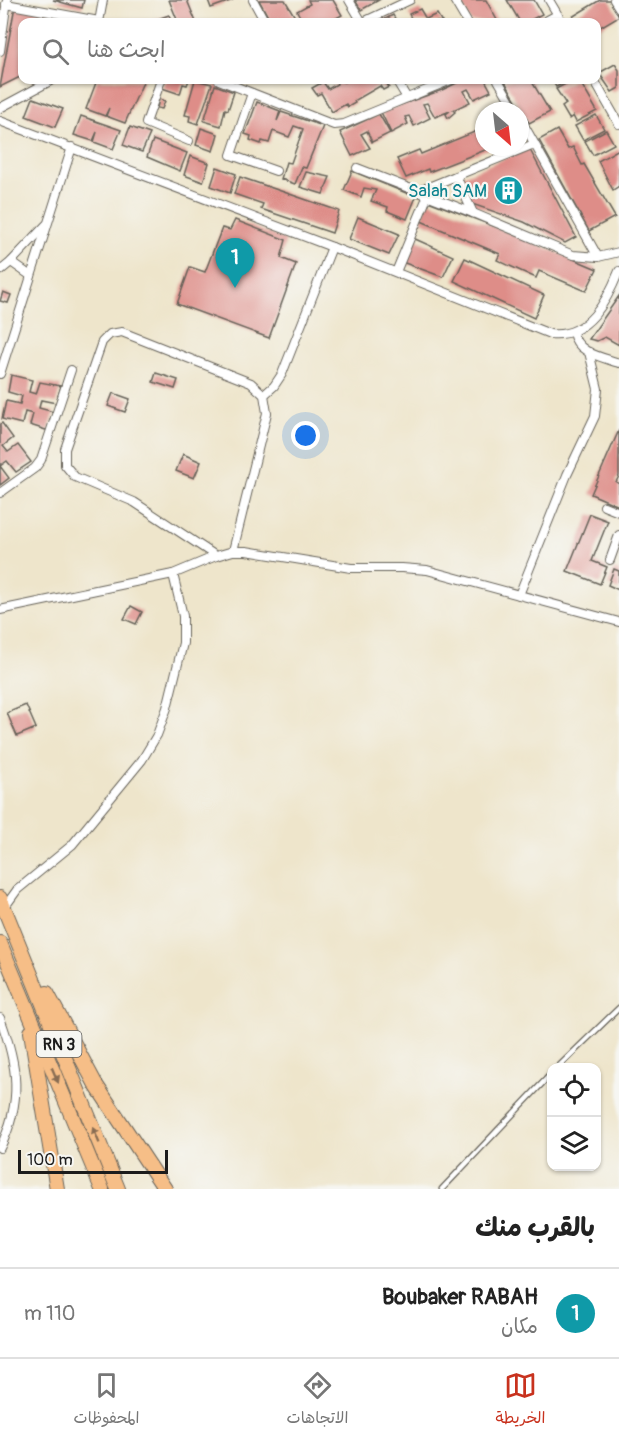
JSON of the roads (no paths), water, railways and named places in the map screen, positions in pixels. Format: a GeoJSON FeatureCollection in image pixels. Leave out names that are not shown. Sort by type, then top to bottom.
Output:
{"type":"FeatureCollection","features":[{"type":"Feature","properties":{"kind":"highway","name":"RN 3"},"geometry":{"type":"LineString","coordinates":[[2,903],[118,1189]]}},
{"type":"Feature","properties":{"kind":"highway"},"geometry":{"type":"LineString","coordinates":[[15,936],[96,1085],[165,1189]]}},
{"type":"Feature","properties":{"kind":"highway","name":"RN 3"},"geometry":{"type":"LineString","coordinates":[[0,943],[102,1189]]}},
{"type":"Feature","properties":{"kind":"highway"},"geometry":{"type":"LineString","coordinates":[[27,1009],[57,1189]]}},
{"type":"Feature","properties":{"kind":"street"},"geometry":{"type":"LineString","coordinates":[[100,18],[103,0]]}},
{"type":"Feature","properties":{"kind":"street"},"geometry":{"type":"LineString","coordinates":[[253,0],[263,18]]}},
{"type":"Feature","properties":{"kind":"street"},"geometry":{"type":"LineString","coordinates":[[349,0],[360,18]]}},
{"type":"Feature","properties":{"kind":"street"},"geometry":{"type":"LineString","coordinates":[[371,18],[410,0]]}},
{"type":"Feature","properties":{"kind":"street"},"geometry":{"type":"LineString","coordinates":[[454,0],[465,18]]}},
{"type":"Feature","properties":{"kind":"street"},"geometry":{"type":"LineString","coordinates":[[549,0],[558,18]]}},
{"type":"Feature","properties":{"kind":"street"},"geometry":{"type":"LineString","coordinates":[[614,0],[619,8]]}},
{"type":"Feature","properties":{"kind":"street"},"geometry":{"type":"LineString","coordinates":[[0,51],[5,6],[76,18]]}},
{"type":"Feature","properties":{"kind":"street"},"geometry":{"type":"LineString","coordinates":[[0,108],[45,84]]}},
{"type":"Feature","properties":{"kind":"street"},"geometry":{"type":"LineString","coordinates":[[160,84],[146,123],[189,141]]}},
{"type":"Feature","properties":{"kind":"street"},"geometry":{"type":"LineString","coordinates":[[244,84],[252,93],[334,125],[344,124],[441,84]]}},
{"type":"Feature","properties":{"kind":"street"},"geometry":{"type":"LineString","coordinates":[[398,84],[407,98]]}},
{"type":"Feature","properties":{"kind":"street"},"geometry":{"type":"LineString","coordinates":[[500,84],[511,102]]}},
{"type":"Feature","properties":{"kind":"street"},"geometry":{"type":"LineString","coordinates":[[596,84],[619,124]]}},
{"type":"Feature","properties":{"kind":"street"},"geometry":{"type":"LineString","coordinates":[[252,93],[231,155],[276,171]]}},
{"type":"Feature","properties":{"kind":"street"},"geometry":{"type":"LineString","coordinates":[[0,121],[332,247],[543,332],[558,335],[573,332],[582,327],[597,312],[609,294],[619,271]]}},
{"type":"Feature","properties":{"kind":"street"},"geometry":{"type":"LineString","coordinates":[[529,135],[598,257]]}},
{"type":"Feature","properties":{"kind":"street"},"geometry":{"type":"LineString","coordinates":[[419,191],[534,144]]}},
{"type":"Feature","properties":{"kind":"street"},"geometry":{"type":"LineString","coordinates":[[0,374],[72,147]]}},
{"type":"Feature","properties":{"kind":"street"},"geometry":{"type":"LineString","coordinates":[[357,168],[419,191],[573,255],[598,257],[619,252]]}},
{"type":"Feature","properties":{"kind":"street"},"geometry":{"type":"LineString","coordinates":[[456,176],[473,213]]}},
{"type":"Feature","properties":{"kind":"street"},"geometry":{"type":"LineString","coordinates":[[396,272],[428,195]]}},
{"type":"Feature","properties":{"kind":"street"},"geometry":{"type":"LineString","coordinates":[[0,271],[48,222]]}},
{"type":"Feature","properties":{"kind":"street"},"geometry":{"type":"LineString","coordinates":[[264,395],[282,374],[332,247]]}},
{"type":"Feature","properties":{"kind":"street"},"geometry":{"type":"LineString","coordinates":[[11,262],[31,276]]}},
{"type":"Feature","properties":{"kind":"street"},"geometry":{"type":"LineString","coordinates":[[216,555],[134,502],[75,477],[65,465],[65,449],[102,342],[114,332],[122,332],[251,383],[264,395],[267,413],[233,551]]}},
{"type":"Feature","properties":{"kind":"street"},"geometry":{"type":"LineString","coordinates":[[573,332],[576,342],[589,352],[619,363]]}},
{"type":"Feature","properties":{"kind":"street"},"geometry":{"type":"LineString","coordinates":[[519,595],[567,475],[595,416],[598,389],[589,352]]}},
{"type":"Feature","properties":{"kind":"street"},"geometry":{"type":"LineString","coordinates":[[0,493],[35,468],[41,460],[70,370]]}},
{"type":"Feature","properties":{"kind":"street"},"geometry":{"type":"LineString","coordinates":[[604,506],[619,512]]}},
{"type":"Feature","properties":{"kind":"street"},"geometry":{"type":"LineString","coordinates":[[610,560],[619,535]]}},
{"type":"Feature","properties":{"kind":"street"},"geometry":{"type":"LineString","coordinates":[[0,610],[173,573],[216,555],[246,551],[351,568],[415,568],[619,622]]}},
{"type":"Feature","properties":{"kind":"street"},"geometry":{"type":"LineString","coordinates":[[2,903],[72,845],[138,765],[157,735],[167,708],[183,643],[183,616],[173,573]]}},
{"type":"Feature","properties":{"kind":"street"},"geometry":{"type":"LineString","coordinates":[[0,1018],[11,1047],[16,1075],[15,1104],[8,1132],[0,1148]]}},
{"type":"Feature","properties":{"kind":"lane"},"geometry":{"type":"LineString","coordinates":[[562,1063],[619,1008]]}},
{"type":"Feature","properties":{"kind":"lane"},"geometry":{"type":"LineString","coordinates":[[442,1189],[547,1078]]}},
{"type":"Feature","properties":{"kind":"place","name":"Salah SAM"},"geometry":{"type":"Point","coordinates":[508,191]}},
{"type":"Feature","properties":{"kind":"place","name":"Boubaker RABAH"},"geometry":{"type":"Point","coordinates":[235,288]}}]}
